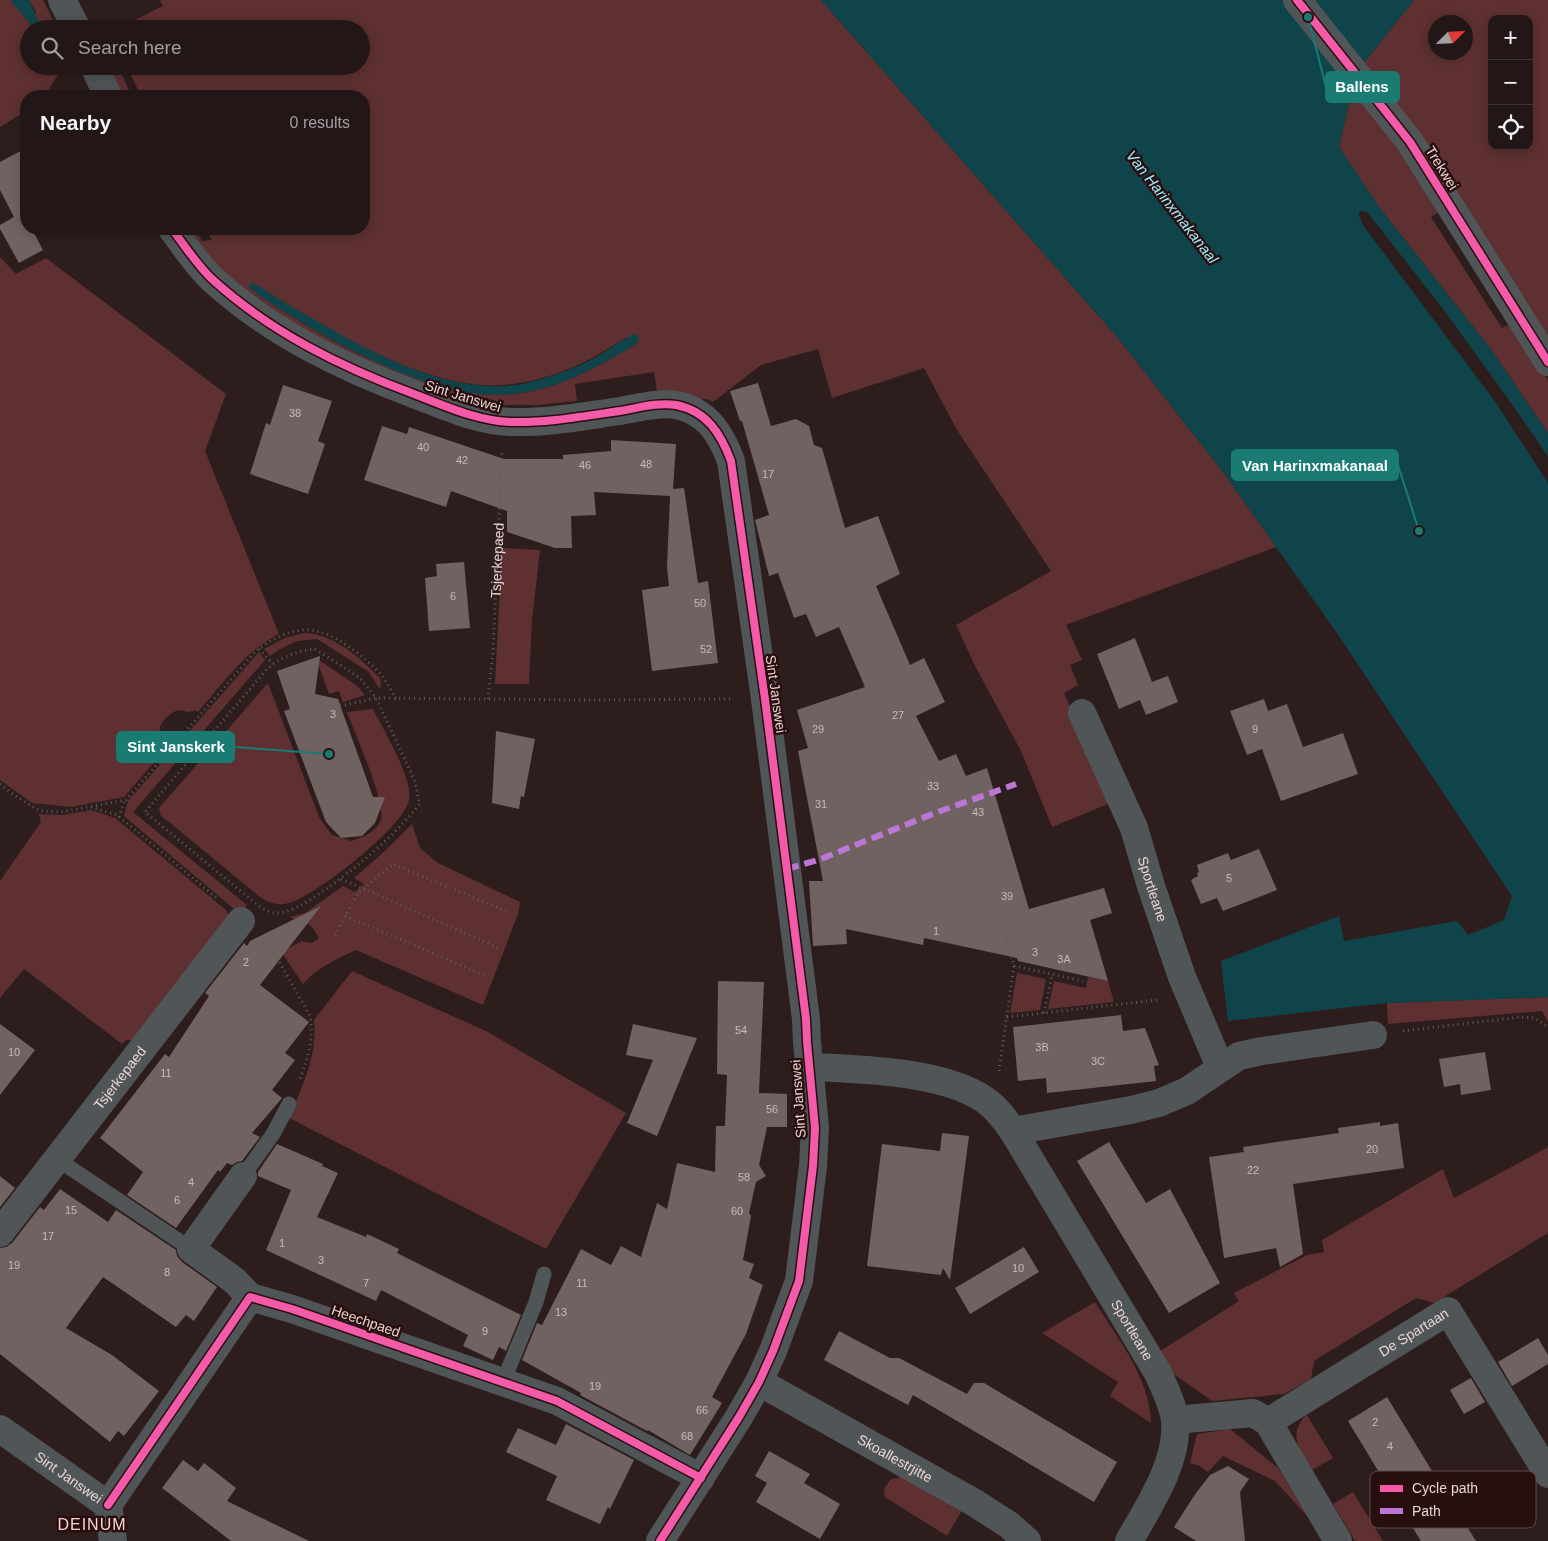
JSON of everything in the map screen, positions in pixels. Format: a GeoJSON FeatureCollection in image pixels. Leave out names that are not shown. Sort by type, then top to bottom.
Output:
{"type":"FeatureCollection","features":[{"type":"Feature","properties":{"kind":"street"},"geometry":{"type":"LineString","coordinates":[[62,0],[72,20]]}},
{"type":"Feature","properties":{"kind":"street","name":"Trekwei"},"geometry":{"type":"LineString","coordinates":[[1297,0],[1410,142],[1548,362]]}},
{"type":"Feature","properties":{"kind":"street"},"geometry":{"type":"LineString","coordinates":[[98,75],[105,90]]}},
{"type":"Feature","properties":{"kind":"street","name":"Sint Janswei"},"geometry":{"type":"LineString","coordinates":[[176,235],[188,252],[211,278],[249,311],[292,338],[360,373],[400,389],[476,416],[502,421],[560,420],[657,405],[675,405],[690,409],[704,418],[717,430],[726,446],[731,461],[765,699],[806,1019],[815,1128],[813,1166],[799,1281],[773,1351],[759,1382],[701,1478],[660,1541]]}},
{"type":"Feature","properties":{"kind":"street","name":"Sportleane"},"geometry":{"type":"LineString","coordinates":[[1082,713],[1134,828],[1151,886],[1187,988],[1220,1067]]}},
{"type":"Feature","properties":{"kind":"street","name":"Tsjerkepaed"},"geometry":{"type":"LineString","coordinates":[[0,1233],[240,921]]}},
{"type":"Feature","properties":{"kind":"street"},"geometry":{"type":"LineString","coordinates":[[1013,1131],[1160,1103],[1187,1091],[1239,1056],[1372,1035]]}},
{"type":"Feature","properties":{"kind":"street","name":"Sportleane"},"geometry":{"type":"LineString","coordinates":[[809,1067],[888,1073],[946,1083],[970,1091],[985,1100],[997,1110],[1013,1131],[1158,1373],[1175,1420],[1171,1455],[1158,1490],[1129,1541]]}},
{"type":"Feature","properties":{"kind":"street"},"geometry":{"type":"LineString","coordinates":[[191,1249],[244,1176]]}},
{"type":"Feature","properties":{"kind":"street","name":"Heechpaed"},"geometry":{"type":"LineString","coordinates":[[191,1249],[235,1281],[250,1297],[292,1309],[557,1401],[701,1478]]}},
{"type":"Feature","properties":{"kind":"street"},"geometry":{"type":"LineString","coordinates":[[108,1505],[250,1297]]}},
{"type":"Feature","properties":{"kind":"street","name":"De Spartaan"},"geometry":{"type":"LineString","coordinates":[[1268,1422],[1448,1311],[1548,1474]]}},
{"type":"Feature","properties":{"kind":"street","name":"Skoallestrjitte"},"geometry":{"type":"LineString","coordinates":[[759,1382],[974,1503],[1009,1525],[1027,1541]]}},
{"type":"Feature","properties":{"kind":"street"},"geometry":{"type":"LineString","coordinates":[[1175,1420],[1253,1413],[1268,1422],[1338,1541]]}},
{"type":"Feature","properties":{"kind":"street","name":"Sint Janswei"},"geometry":{"type":"LineString","coordinates":[[0,1429],[108,1505],[112,1541]]}},
{"type":"Feature","properties":{"kind":"lane"},"geometry":{"type":"LineString","coordinates":[[244,1176],[273,1134],[289,1104]]}},
{"type":"Feature","properties":{"kind":"lane"},"geometry":{"type":"LineString","coordinates":[[57,1159],[191,1249]]}},
{"type":"Feature","properties":{"kind":"lane"},"geometry":{"type":"LineString","coordinates":[[503,1382],[536,1302],[544,1274]]}},
{"type":"Feature","properties":{"kind":"path"},"geometry":{"type":"LineString","coordinates":[[120,817],[126,800],[259,648],[286,634],[304,630],[318,631],[332,636],[368,662],[382,676],[396,699]]}},
{"type":"Feature","properties":{"kind":"path"},"geometry":{"type":"LineString","coordinates":[[259,648],[273,664]]}},
{"type":"Feature","properties":{"kind":"path"},"geometry":{"type":"LineString","coordinates":[[315,649],[360,678],[376,698],[414,779],[420,804],[384,844],[318,895],[293,909],[278,913],[267,911],[255,903],[145,812],[273,664],[291,654],[315,649]]}},
{"type":"Feature","properties":{"kind":"path"},"geometry":{"type":"LineString","coordinates":[[340,706],[376,698],[765,699]]}},
{"type":"Feature","properties":{"kind":"path"},"geometry":{"type":"LineString","coordinates":[[0,784],[40,811],[61,812],[126,800]]}},
{"type":"Feature","properties":{"kind":"path"},"geometry":{"type":"LineString","coordinates":[[90,807],[120,817],[228,908],[274,954],[310,1016],[312,1026],[311,1047],[289,1104]]}},
{"type":"Feature","properties":{"kind":"path"},"geometry":{"type":"LineString","coordinates":[[335,935],[358,893],[393,864],[510,913]]}},
{"type":"Feature","properties":{"kind":"path"},"geometry":{"type":"LineString","coordinates":[[340,878],[501,949]]}},
{"type":"Feature","properties":{"kind":"path"},"geometry":{"type":"LineString","coordinates":[[998,1074],[1014,966],[1000,915]]}},
{"type":"Feature","properties":{"kind":"path"},"geometry":{"type":"LineString","coordinates":[[345,916],[484,975]]}},
{"type":"Feature","properties":{"kind":"path"},"geometry":{"type":"LineString","coordinates":[[1014,966],[1083,981]]}},
{"type":"Feature","properties":{"kind":"path"},"geometry":{"type":"LineString","coordinates":[[1044,1013],[1052,974]]}},
{"type":"Feature","properties":{"kind":"path"},"geometry":{"type":"LineString","coordinates":[[1007,1017],[1157,1001],[1187,988]]}},
{"type":"Feature","properties":{"kind":"path"},"geometry":{"type":"LineString","coordinates":[[1372,1035],[1521,1017],[1535,1018],[1548,1026]]}},
{"type":"Feature","properties":{"kind":"shaded area"},"geometry":{"type":"Polygon","coordinates":[[[0,0],[11,0],[27,20],[20,20],[20,75],[58,75],[49,90],[20,90],[20,115],[0,127],[0,0]]]}},
{"type":"Feature","properties":{"kind":"shaded area"},"geometry":{"type":"Polygon","coordinates":[[[29,0],[43,0],[53,20],[30,20],[36,12],[29,0]]]}},
{"type":"Feature","properties":{"kind":"shaded area"},"geometry":{"type":"Polygon","coordinates":[[[160,0],[821,0],[1118,338],[1223,472],[1276,547],[1066,625],[1082,660],[1070,665],[1078,685],[1064,693],[1113,802],[1052,827],[1021,751],[975,666],[956,625],[1051,571],[957,430],[924,368],[832,398],[818,349],[761,365],[713,402],[707,399],[658,398],[654,372],[575,384],[577,401],[538,405],[500,405],[499,413],[391,378],[252,302],[188,235],[198,235],[202,241],[212,240],[209,235],[370,235],[370,90],[138,90],[131,75],[370,75],[370,20],[135,20],[163,6],[160,0]],[[255,284],[249,287],[306,325],[339,344],[375,361],[411,376],[447,387],[481,393],[513,394],[546,388],[577,376],[607,361],[636,344],[639,340],[625,338],[567,370],[535,380],[502,385],[472,384],[440,378],[407,366],[341,336],[255,284]]]}},
{"type":"Feature","properties":{"kind":"shaded area"},"geometry":{"type":"Polygon","coordinates":[[[1414,0],[1548,0],[1548,346],[1363,64],[1414,0]]]}},
{"type":"Feature","properties":{"kind":"shaded area"},"geometry":{"type":"Polygon","coordinates":[[[108,75],[122,75],[129,90],[115,90],[108,75]]]}},
{"type":"Feature","properties":{"kind":"shaded area"},"geometry":{"type":"Polygon","coordinates":[[[1353,86],[1442,210],[1431,217],[1502,328],[1512,323],[1548,380],[1548,433],[1490,348],[1379,207],[1339,147],[1353,86]]]}},
{"type":"Feature","properties":{"kind":"shaded area"},"geometry":{"type":"Polygon","coordinates":[[[0,257],[16,274],[46,258],[226,394],[205,451],[279,634],[256,649],[245,659],[198,712],[196,710],[189,712],[178,710],[162,722],[159,731],[164,751],[124,797],[71,807],[32,803],[0,780],[0,257]]]}},
{"type":"Feature","properties":{"kind":"shaded area"},"geometry":{"type":"Polygon","coordinates":[[[502,548],[540,550],[532,620],[529,684],[495,684],[502,548]]]}},
{"type":"Feature","properties":{"kind":"shaded area"},"geometry":{"type":"Polygon","coordinates":[[[304,633],[315,634],[336,642],[355,655],[380,678],[381,687],[379,688],[369,672],[317,639],[297,641],[270,656],[264,649],[285,638],[304,633]]]}},
{"type":"Feature","properties":{"kind":"shaded area"},"geometry":{"type":"Polygon","coordinates":[[[259,652],[265,660],[133,812],[247,905],[240,914],[124,816],[128,801],[259,652]]]}},
{"type":"Feature","properties":{"kind":"shaded area"},"geometry":{"type":"Polygon","coordinates":[[[316,658],[356,685],[365,695],[343,702],[339,691],[329,694],[316,658]]]}},
{"type":"Feature","properties":{"kind":"shaded area"},"geometry":{"type":"Polygon","coordinates":[[[268,683],[319,817],[332,835],[351,841],[372,831],[381,819],[379,798],[347,712],[373,709],[402,767],[409,790],[409,800],[404,812],[357,859],[318,888],[301,898],[281,904],[270,902],[260,897],[161,816],[159,808],[268,683]]]}},
{"type":"Feature","properties":{"kind":"shaded area"},"geometry":{"type":"Polygon","coordinates":[[[91,810],[115,818],[226,910],[232,923],[142,1040],[126,1040],[122,1044],[24,969],[0,998],[0,881],[41,822],[39,814],[62,815],[91,810]]]}},
{"type":"Feature","properties":{"kind":"shaded area"},"geometry":{"type":"Polygon","coordinates":[[[412,824],[420,848],[438,863],[520,902],[518,914],[483,1005],[356,950],[334,960],[308,978],[303,984],[277,941],[276,928],[287,949],[302,941],[311,942],[319,938],[307,923],[289,917],[305,913],[343,886],[355,892],[364,884],[354,878],[412,824]]]}},
{"type":"Feature","properties":{"kind":"shaded area"},"geometry":{"type":"Polygon","coordinates":[[[352,971],[488,1032],[626,1113],[546,1249],[289,1118],[311,1059],[314,1020],[352,971]]]}},
{"type":"Feature","properties":{"kind":"shaded area"},"geometry":{"type":"Polygon","coordinates":[[[1017,973],[1046,979],[1040,1010],[1010,1013],[1017,973]]]}},
{"type":"Feature","properties":{"kind":"shaded area"},"geometry":{"type":"Polygon","coordinates":[[[1088,977],[1108,981],[1114,1002],[1048,1009],[1054,981],[1086,988],[1088,977]]]}},
{"type":"Feature","properties":{"kind":"shaded area"},"geometry":{"type":"Polygon","coordinates":[[[1548,997],[1548,1022],[1542,1011],[1388,1024],[1387,1003],[1548,997]]]}},
{"type":"Feature","properties":{"kind":"shaded area"},"geometry":{"type":"Polygon","coordinates":[[[1548,1147],[1548,1233],[1434,1303],[1416,1298],[1314,1361],[1311,1379],[1284,1394],[1212,1401],[1165,1368],[1157,1353],[1239,1301],[1234,1293],[1307,1255],[1324,1252],[1322,1240],[1443,1169],[1454,1198],[1548,1147]]]}},
{"type":"Feature","properties":{"kind":"shaded area"},"geometry":{"type":"Polygon","coordinates":[[[1095,1302],[1123,1345],[1139,1375],[1149,1406],[1151,1423],[1110,1396],[1118,1382],[1042,1333],[1095,1302]]]}},
{"type":"Feature","properties":{"kind":"shaded area"},"geometry":{"type":"Polygon","coordinates":[[[1307,1415],[1333,1458],[1312,1470],[1300,1449],[1296,1436],[1297,1429],[1307,1415]]]}},
{"type":"Feature","properties":{"kind":"shaded area"},"geometry":{"type":"Polygon","coordinates":[[[1230,1429],[1278,1468],[1308,1517],[1275,1481],[1223,1456],[1208,1472],[1200,1466],[1190,1463],[1197,1434],[1230,1429]]]}},
{"type":"Feature","properties":{"kind":"shaded area"},"geometry":{"type":"Polygon","coordinates":[[[903,1476],[962,1510],[947,1536],[885,1497],[884,1489],[890,1480],[903,1476]]]}},
{"type":"Feature","properties":{"kind":"shaded area"},"geometry":{"type":"Polygon","coordinates":[[[1353,1492],[1370,1520],[1370,1528],[1375,1528],[1383,1541],[1355,1541],[1333,1504],[1353,1492]]]}},
{"type":"Feature","properties":{"kind":"water"},"geometry":{"type":"Polygon","coordinates":[[[10,0],[29,0],[38,20],[27,20],[10,0]]]}},
{"type":"Feature","properties":{"kind":"water"},"geometry":{"type":"Polygon","coordinates":[[[821,0],[1414,0],[1363,64],[1353,86],[1339,147],[1379,207],[1490,348],[1548,433],[1548,457],[1483,364],[1391,242],[1367,212],[1359,215],[1363,225],[1497,404],[1548,483],[1548,997],[1387,1003],[1228,1021],[1221,961],[1339,916],[1344,941],[1457,921],[1468,935],[1504,920],[1512,896],[1337,633],[1223,472],[1118,338],[821,0]]]}},
{"type":"Feature","properties":{"kind":"water"},"geometry":{"type":"Polygon","coordinates":[[[250,283],[255,284],[365,348],[391,360],[418,371],[472,385],[500,386],[536,381],[564,372],[598,356],[634,334],[638,336],[639,340],[636,344],[608,360],[563,382],[514,394],[482,394],[449,388],[415,378],[380,364],[346,347],[284,311],[257,294],[249,287],[250,283]]]}},
{"type":"Feature","properties":{"kind":"pier"},"geometry":{"type":"Polygon","coordinates":[[[1360,211],[1367,212],[1443,309],[1516,410],[1548,457],[1548,460],[1441,311],[1366,214],[1362,214],[1365,224],[1499,402],[1548,479],[1548,483],[1497,404],[1363,225],[1359,215],[1360,211]]]}},
{"type":"Feature","properties":{"kind":"building"},"geometry":{"type":"Polygon","coordinates":[[[20,151],[20,235],[35,235],[43,250],[19,263],[0,229],[0,225],[14,217],[0,190],[0,162],[20,151]]]}},
{"type":"Feature","properties":{"kind":"building"},"geometry":{"type":"Polygon","coordinates":[[[758,383],[771,426],[796,419],[809,426],[814,445],[822,448],[845,528],[878,516],[900,574],[876,586],[910,665],[924,658],[945,702],[916,716],[939,761],[956,754],[966,776],[987,768],[1029,909],[1104,888],[1112,913],[1090,920],[1108,981],[1018,961],[1017,958],[924,938],[923,945],[846,929],[847,944],[813,946],[809,881],[823,881],[798,751],[808,748],[797,710],[865,687],[839,627],[816,637],[806,614],[794,618],[778,573],[769,576],[755,520],[769,515],[742,421],[740,421],[730,391],[758,383]]]}},
{"type":"Feature","properties":{"kind":"building"},"geometry":{"type":"Polygon","coordinates":[[[283,385],[332,401],[318,441],[325,444],[308,494],[250,474],[266,423],[270,425],[283,385]]]}},
{"type":"Feature","properties":{"kind":"building"},"geometry":{"type":"Polygon","coordinates":[[[382,426],[407,434],[409,427],[504,459],[563,459],[563,455],[611,451],[611,440],[676,444],[673,489],[684,488],[698,583],[708,581],[718,663],[652,671],[642,590],[669,586],[667,567],[670,496],[594,492],[596,515],[571,516],[572,548],[555,548],[507,532],[507,511],[451,491],[446,507],[364,480],[382,426]]]}},
{"type":"Feature","properties":{"kind":"building"},"geometry":{"type":"Polygon","coordinates":[[[464,562],[470,628],[429,631],[425,578],[437,576],[436,564],[464,562]]]}},
{"type":"Feature","properties":{"kind":"building"},"geometry":{"type":"Polygon","coordinates":[[[1135,638],[1152,682],[1168,676],[1178,702],[1146,715],[1140,700],[1119,709],[1097,654],[1135,638]]]}},
{"type":"Feature","properties":{"kind":"building"},"geometry":{"type":"Polygon","coordinates":[[[320,656],[315,694],[338,699],[373,797],[385,797],[375,823],[362,836],[341,838],[326,822],[284,711],[290,709],[277,671],[320,656]]]}},
{"type":"Feature","properties":{"kind":"building"},"geometry":{"type":"Polygon","coordinates":[[[1264,699],[1268,711],[1287,704],[1303,747],[1343,733],[1358,774],[1281,801],[1262,749],[1247,755],[1230,711],[1264,699]]]}},
{"type":"Feature","properties":{"kind":"building"},"geometry":{"type":"Polygon","coordinates":[[[496,731],[535,739],[524,797],[521,796],[519,809],[492,803],[496,731]]]}},
{"type":"Feature","properties":{"kind":"building"},"geometry":{"type":"Polygon","coordinates":[[[1259,849],[1277,890],[1223,911],[1217,898],[1201,904],[1191,880],[1198,876],[1197,865],[1228,853],[1231,860],[1259,849]]]}},
{"type":"Feature","properties":{"kind":"building"},"geometry":{"type":"Polygon","coordinates":[[[321,906],[260,985],[309,1022],[285,1053],[295,1060],[272,1090],[282,1098],[252,1133],[260,1137],[242,1161],[232,1165],[227,1163],[220,1172],[218,1170],[176,1228],[127,1195],[143,1172],[100,1138],[165,1054],[169,1057],[209,996],[205,993],[244,943],[247,946],[250,941],[321,906]]]}},
{"type":"Feature","properties":{"kind":"building"},"geometry":{"type":"Polygon","coordinates":[[[718,981],[764,982],[759,1093],[787,1094],[787,1127],[767,1127],[759,1165],[766,1176],[756,1182],[749,1213],[751,1216],[743,1260],[754,1264],[749,1278],[763,1285],[746,1334],[712,1397],[722,1403],[690,1455],[648,1430],[580,1395],[581,1393],[522,1360],[537,1323],[542,1325],[581,1249],[611,1265],[621,1246],[641,1257],[657,1203],[667,1209],[677,1163],[715,1172],[716,1126],[725,1126],[727,1075],[717,1074],[718,981]]]}},
{"type":"Feature","properties":{"kind":"building"},"geometry":{"type":"Polygon","coordinates":[[[1121,1015],[1123,1031],[1145,1028],[1159,1065],[1154,1066],[1156,1081],[1047,1093],[1046,1078],[1018,1081],[1013,1027],[1121,1015]]]}},
{"type":"Feature","properties":{"kind":"building"},"geometry":{"type":"Polygon","coordinates":[[[0,1024],[35,1050],[0,1095],[0,1024]]]}},
{"type":"Feature","properties":{"kind":"building"},"geometry":{"type":"Polygon","coordinates":[[[633,1024],[697,1038],[657,1136],[627,1123],[653,1060],[626,1055],[633,1024]]]}},
{"type":"Feature","properties":{"kind":"building"},"geometry":{"type":"Polygon","coordinates":[[[1485,1052],[1491,1090],[1461,1095],[1460,1084],[1444,1087],[1439,1059],[1485,1052]]]}},
{"type":"Feature","properties":{"kind":"building"},"geometry":{"type":"Polygon","coordinates":[[[1380,1122],[1380,1126],[1398,1123],[1404,1168],[1293,1184],[1303,1254],[1280,1267],[1276,1248],[1224,1258],[1209,1157],[1244,1152],[1243,1147],[1339,1133],[1338,1128],[1380,1122]]]}},
{"type":"Feature","properties":{"kind":"building"},"geometry":{"type":"Polygon","coordinates":[[[942,1133],[969,1136],[950,1280],[943,1268],[941,1275],[867,1266],[882,1144],[940,1151],[942,1133]]]}},
{"type":"Feature","properties":{"kind":"building"},"geometry":{"type":"Polygon","coordinates":[[[1109,1142],[1146,1203],[1170,1189],[1220,1283],[1169,1313],[1077,1161],[1109,1142]]]}},
{"type":"Feature","properties":{"kind":"building"},"geometry":{"type":"Polygon","coordinates":[[[277,1144],[323,1164],[322,1166],[338,1173],[317,1217],[366,1237],[367,1234],[399,1249],[397,1253],[521,1315],[506,1351],[499,1347],[493,1360],[463,1346],[468,1335],[381,1290],[376,1301],[266,1250],[291,1190],[258,1176],[258,1172],[277,1144]]]}},
{"type":"Feature","properties":{"kind":"building"},"geometry":{"type":"Polygon","coordinates":[[[0,1176],[15,1188],[0,1207],[0,1176]]]}},
{"type":"Feature","properties":{"kind":"building"},"geometry":{"type":"Polygon","coordinates":[[[60,1189],[108,1222],[116,1210],[176,1250],[177,1256],[182,1262],[217,1287],[194,1321],[186,1315],[176,1327],[103,1277],[66,1328],[112,1355],[159,1391],[124,1436],[118,1431],[110,1442],[0,1354],[0,1248],[12,1243],[40,1207],[44,1210],[60,1189]]]}},
{"type":"Feature","properties":{"kind":"building"},"geometry":{"type":"Polygon","coordinates":[[[1024,1247],[1039,1272],[970,1314],[955,1288],[1024,1247]]]}},
{"type":"Feature","properties":{"kind":"building"},"geometry":{"type":"Polygon","coordinates":[[[839,1331],[890,1358],[899,1358],[967,1394],[974,1383],[984,1383],[1117,1462],[1094,1502],[913,1395],[908,1405],[824,1360],[839,1331]]]}},
{"type":"Feature","properties":{"kind":"building"},"geometry":{"type":"Polygon","coordinates":[[[1538,1338],[1548,1355],[1548,1364],[1512,1386],[1498,1362],[1538,1338]]]}},
{"type":"Feature","properties":{"kind":"building"},"geometry":{"type":"Polygon","coordinates":[[[1471,1378],[1485,1402],[1464,1414],[1450,1390],[1471,1378]]]}},
{"type":"Feature","properties":{"kind":"building"},"geometry":{"type":"Polygon","coordinates":[[[1387,1397],[1432,1471],[1378,1471],[1348,1421],[1387,1397]]]}},
{"type":"Feature","properties":{"kind":"building"},"geometry":{"type":"Polygon","coordinates":[[[566,1424],[634,1460],[610,1509],[608,1507],[600,1524],[546,1500],[557,1476],[506,1452],[518,1428],[556,1445],[566,1424]]]}},
{"type":"Feature","properties":{"kind":"building"},"geometry":{"type":"Polygon","coordinates":[[[769,1451],[810,1474],[804,1483],[840,1504],[820,1539],[756,1502],[767,1483],[755,1476],[769,1451]]]}},
{"type":"Feature","properties":{"kind":"building"},"geometry":{"type":"Polygon","coordinates":[[[183,1460],[198,1471],[204,1463],[236,1488],[227,1501],[309,1541],[231,1541],[162,1488],[183,1460]]]}},
{"type":"Feature","properties":{"kind":"building"},"geometry":{"type":"Polygon","coordinates":[[[1228,1466],[1249,1479],[1240,1492],[1245,1541],[1196,1541],[1174,1527],[1210,1475],[1228,1466]]]}},
{"type":"Feature","properties":{"kind":"building"},"geometry":{"type":"Polygon","coordinates":[[[1413,1528],[1468,1528],[1476,1541],[1421,1541],[1413,1528]]]}},
{"type":"Feature","properties":{"kind":"marked path"},"geometry":{"type":"LineString","coordinates":[[787,869],[821,859],[935,813],[1016,784]]}},
{"type":"Feature","properties":{"kind":"cycle path"},"geometry":{"type":"LineString","coordinates":[[1297,0],[1410,142],[1548,362]]}},
{"type":"Feature","properties":{"kind":"cycle path"},"geometry":{"type":"LineString","coordinates":[[176,235],[196,262],[212,279],[258,316],[307,346],[360,372],[462,412],[499,421],[552,420],[655,405],[676,405],[696,412],[711,425],[723,442],[731,461],[765,699],[806,1019],[815,1128],[813,1166],[799,1281],[773,1351],[759,1382],[739,1417],[660,1541]]}},
{"type":"Feature","properties":{"kind":"cycle path"},"geometry":{"type":"LineString","coordinates":[[108,1505],[250,1297],[292,1309],[557,1401],[701,1478]]}},
{"type":"Feature","properties":{"kind":"place","name":"Ballens"},"geometry":{"type":"Point","coordinates":[1308,17]}},
{"type":"Feature","properties":{"kind":"place","name":"Van Harinxmakanaal"},"geometry":{"type":"Point","coordinates":[1419,531]}},
{"type":"Feature","properties":{"kind":"place","name":"Sint Janskerk"},"geometry":{"type":"Point","coordinates":[329,754]}},
{"type":"Feature","properties":{"kind":"district","name":"DEINUM"},"geometry":{"type":"Point","coordinates":[92,1524]}}]}
